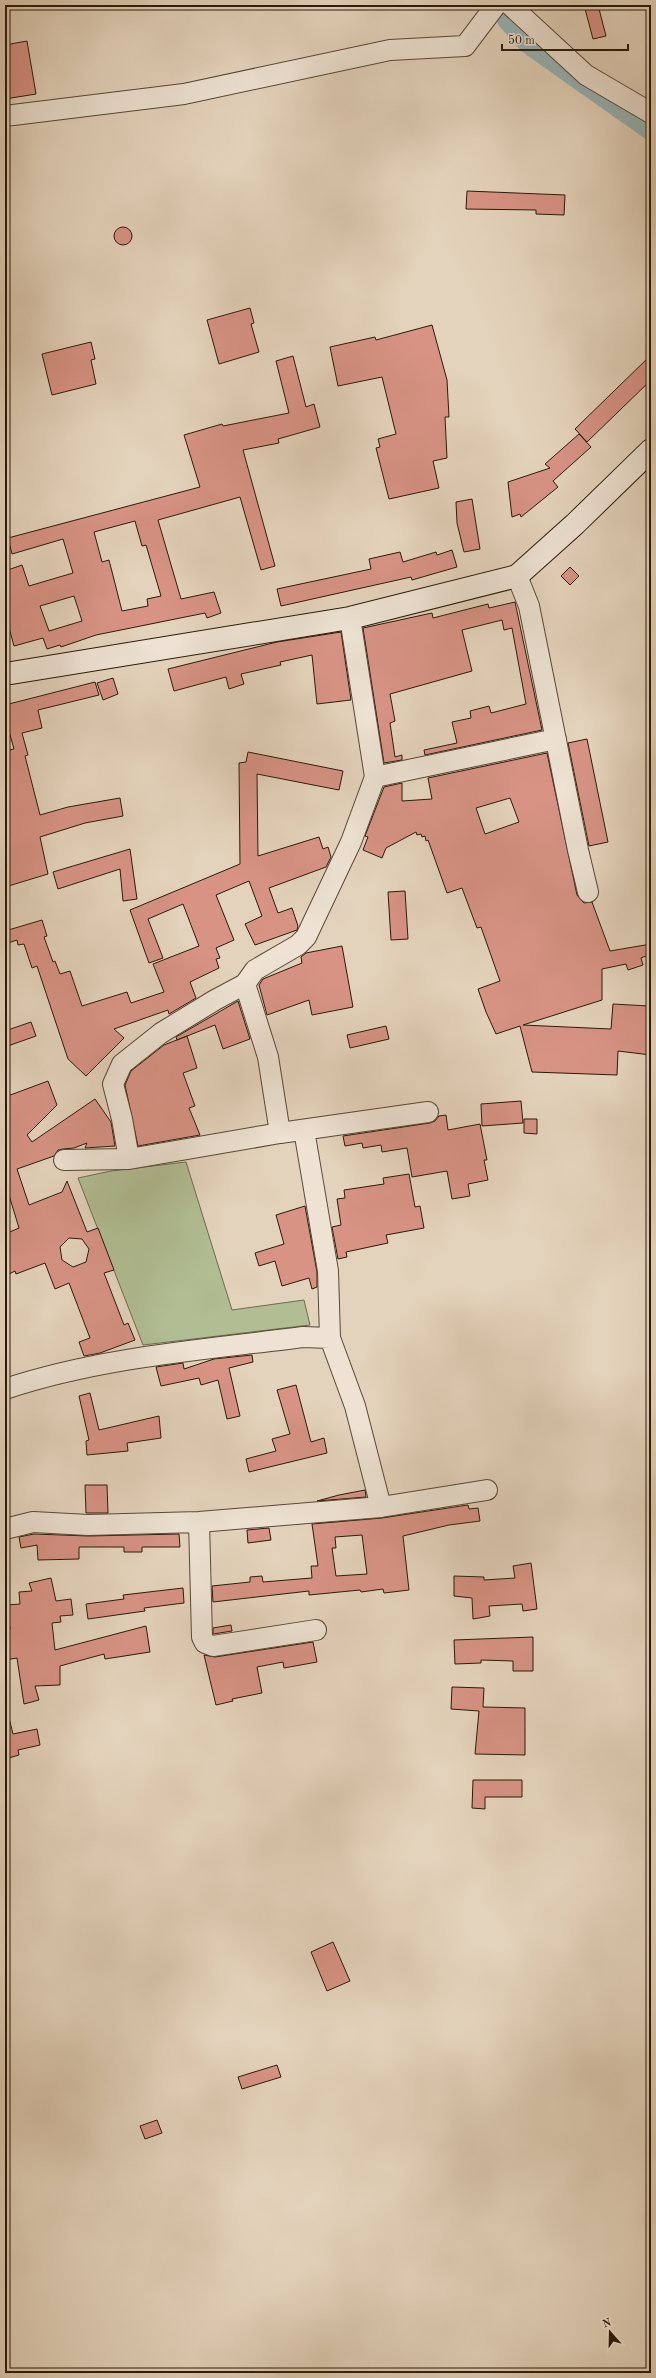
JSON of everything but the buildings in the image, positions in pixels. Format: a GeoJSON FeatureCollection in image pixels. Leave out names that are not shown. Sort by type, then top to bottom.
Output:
{"type":"FeatureCollection","features":[{"type":"Feature","properties":{"kind":"main road"},"geometry":{"type":"LineString","coordinates":[[5,674],[350,618],[517,576],[651,450]]}},
{"type":"Feature","properties":{"kind":"street"},"geometry":{"type":"LineString","coordinates":[[5,116],[184,94],[390,50],[464,46],[496,5]]}},
{"type":"Feature","properties":{"kind":"street"},"geometry":{"type":"LineString","coordinates":[[510,5],[586,75],[651,113]]}},
{"type":"Feature","properties":{"kind":"street"},"geometry":{"type":"LineString","coordinates":[[517,576],[529,606],[588,892]]}},
{"type":"Feature","properties":{"kind":"street"},"geometry":{"type":"LineString","coordinates":[[129,1159],[113,1084],[122,1064],[161,1033],[215,1000],[245,984],[255,970],[298,945],[306,937],[351,842],[375,777],[350,618]]}},
{"type":"Feature","properties":{"kind":"street"},"geometry":{"type":"LineString","coordinates":[[375,777],[556,739]]}},
{"type":"Feature","properties":{"kind":"street"},"geometry":{"type":"LineString","coordinates":[[245,984],[268,1057],[280,1133]]}},
{"type":"Feature","properties":{"kind":"street"},"geometry":{"type":"LineString","coordinates":[[64,1160],[129,1159],[280,1133],[428,1112]]}},
{"type":"Feature","properties":{"kind":"street"},"geometry":{"type":"LineString","coordinates":[[304,1130],[328,1271],[330,1338],[355,1406],[381,1507]]}},
{"type":"Feature","properties":{"kind":"street"},"geometry":{"type":"LineString","coordinates":[[5,1389],[46,1376],[124,1360],[303,1337],[330,1338]]}},
{"type":"Feature","properties":{"kind":"street"},"geometry":{"type":"LineString","coordinates":[[5,1529],[33,1522],[88,1525],[199,1522],[381,1507],[487,1490]]}},
{"type":"Feature","properties":{"kind":"street"},"geometry":{"type":"LineString","coordinates":[[199,1522],[202,1637],[205,1643],[213,1646],[316,1630]]}},
{"type":"Feature","properties":{"kind":"green space"},"geometry":{"type":"Polygon","coordinates":[[[186,1162],[232,1310],[304,1300],[310,1325],[143,1345],[78,1178],[111,1171],[186,1162]]]}},
{"type":"Feature","properties":{"kind":"waterway"},"geometry":{"type":"LineString","coordinates":[[506,20],[528,45],[651,132]]}}]}
